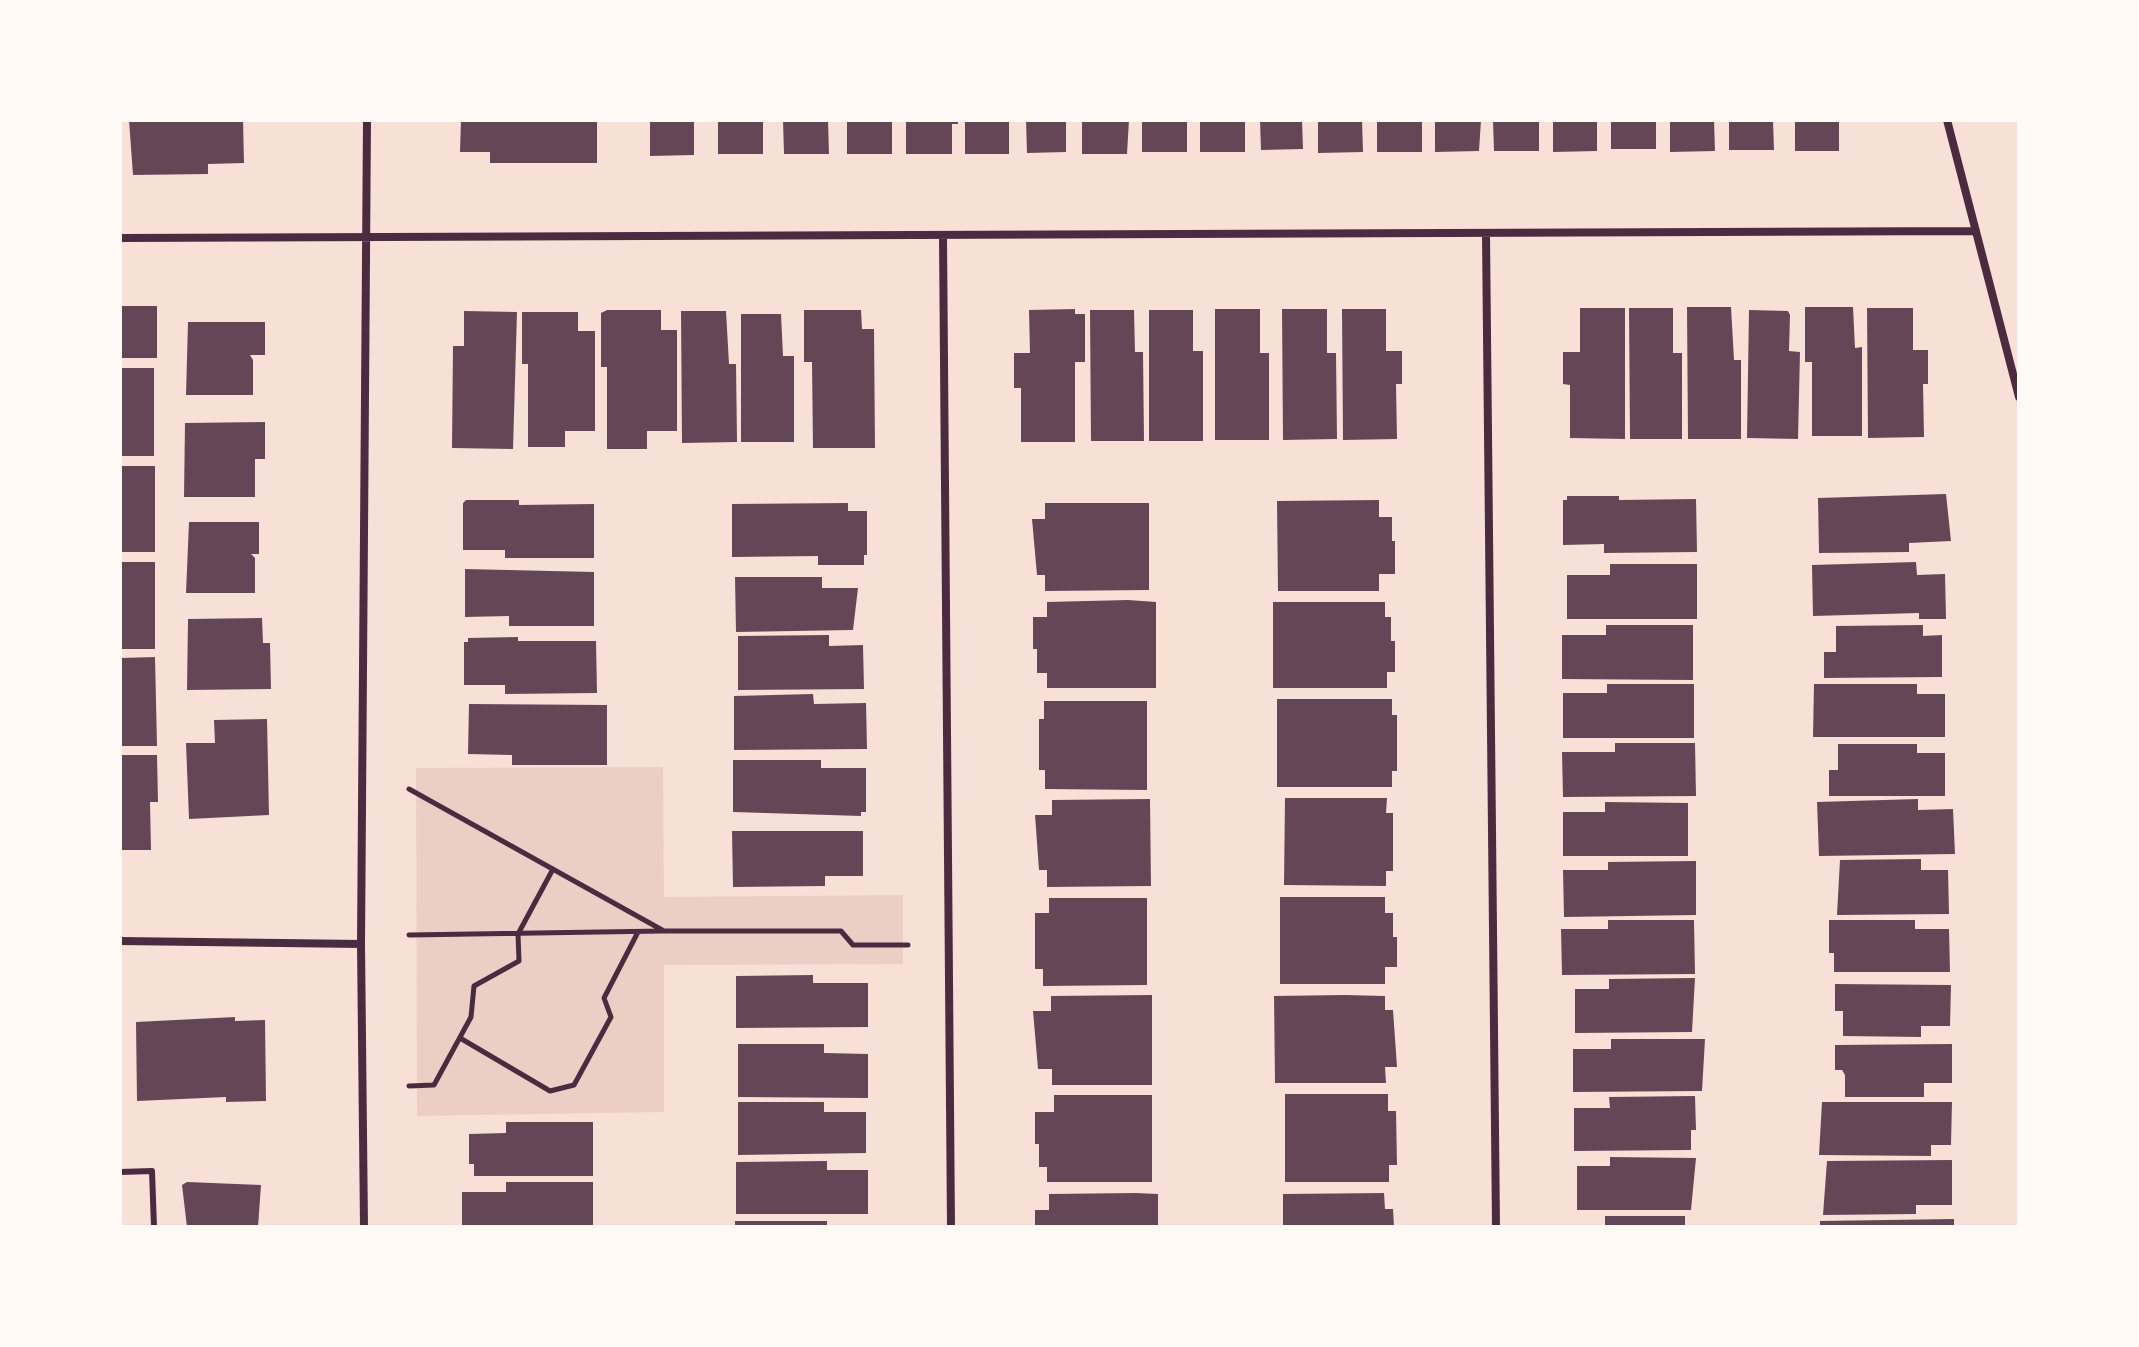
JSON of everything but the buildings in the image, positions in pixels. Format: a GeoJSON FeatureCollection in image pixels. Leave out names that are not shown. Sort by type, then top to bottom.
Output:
{"type":"FeatureCollection","features":[{"type":"Feature","properties":{"kind":"street"},"geometry":{"type":"LineString","coordinates":[[364,1227],[361,944],[369,238],[367,120]]}},
{"type":"Feature","properties":{"kind":"street"},"geometry":{"type":"LineString","coordinates":[[1947,120],[2019,397]]}},
{"type":"Feature","properties":{"kind":"street"},"geometry":{"type":"LineString","coordinates":[[120,238],[1976,231]]}},
{"type":"Feature","properties":{"kind":"street"},"geometry":{"type":"LineString","coordinates":[[1486,235],[1496,1227]]}},
{"type":"Feature","properties":{"kind":"street"},"geometry":{"type":"LineString","coordinates":[[943,237],[951,1227]]}},
{"type":"Feature","properties":{"kind":"street"},"geometry":{"type":"LineString","coordinates":[[120,941],[361,944]]}},
{"type":"Feature","properties":{"kind":"lane"},"geometry":{"type":"LineString","coordinates":[[120,1172],[152,1171],[154,1227]]}},
{"type":"Feature","properties":{"kind":"path"},"geometry":{"type":"LineString","coordinates":[[409,789],[664,931]]}},
{"type":"Feature","properties":{"kind":"path"},"geometry":{"type":"LineString","coordinates":[[409,1086],[434,1085],[471,1017],[474,986],[519,961],[518,934],[553,869]]}},
{"type":"Feature","properties":{"kind":"path"},"geometry":{"type":"LineString","coordinates":[[409,935],[841,931],[853,945],[908,945]]}},
{"type":"Feature","properties":{"kind":"path"},"geometry":{"type":"LineString","coordinates":[[460,1038],[550,1091],[574,1085],[611,1017],[604,998],[638,932]]}},
{"type":"Feature","properties":{"kind":"shaded area"},"geometry":{"type":"Polygon","coordinates":[[[663,767],[664,897],[903,895],[903,964],[664,965],[664,1112],[417,1116],[416,768],[663,767]]]}}]}
